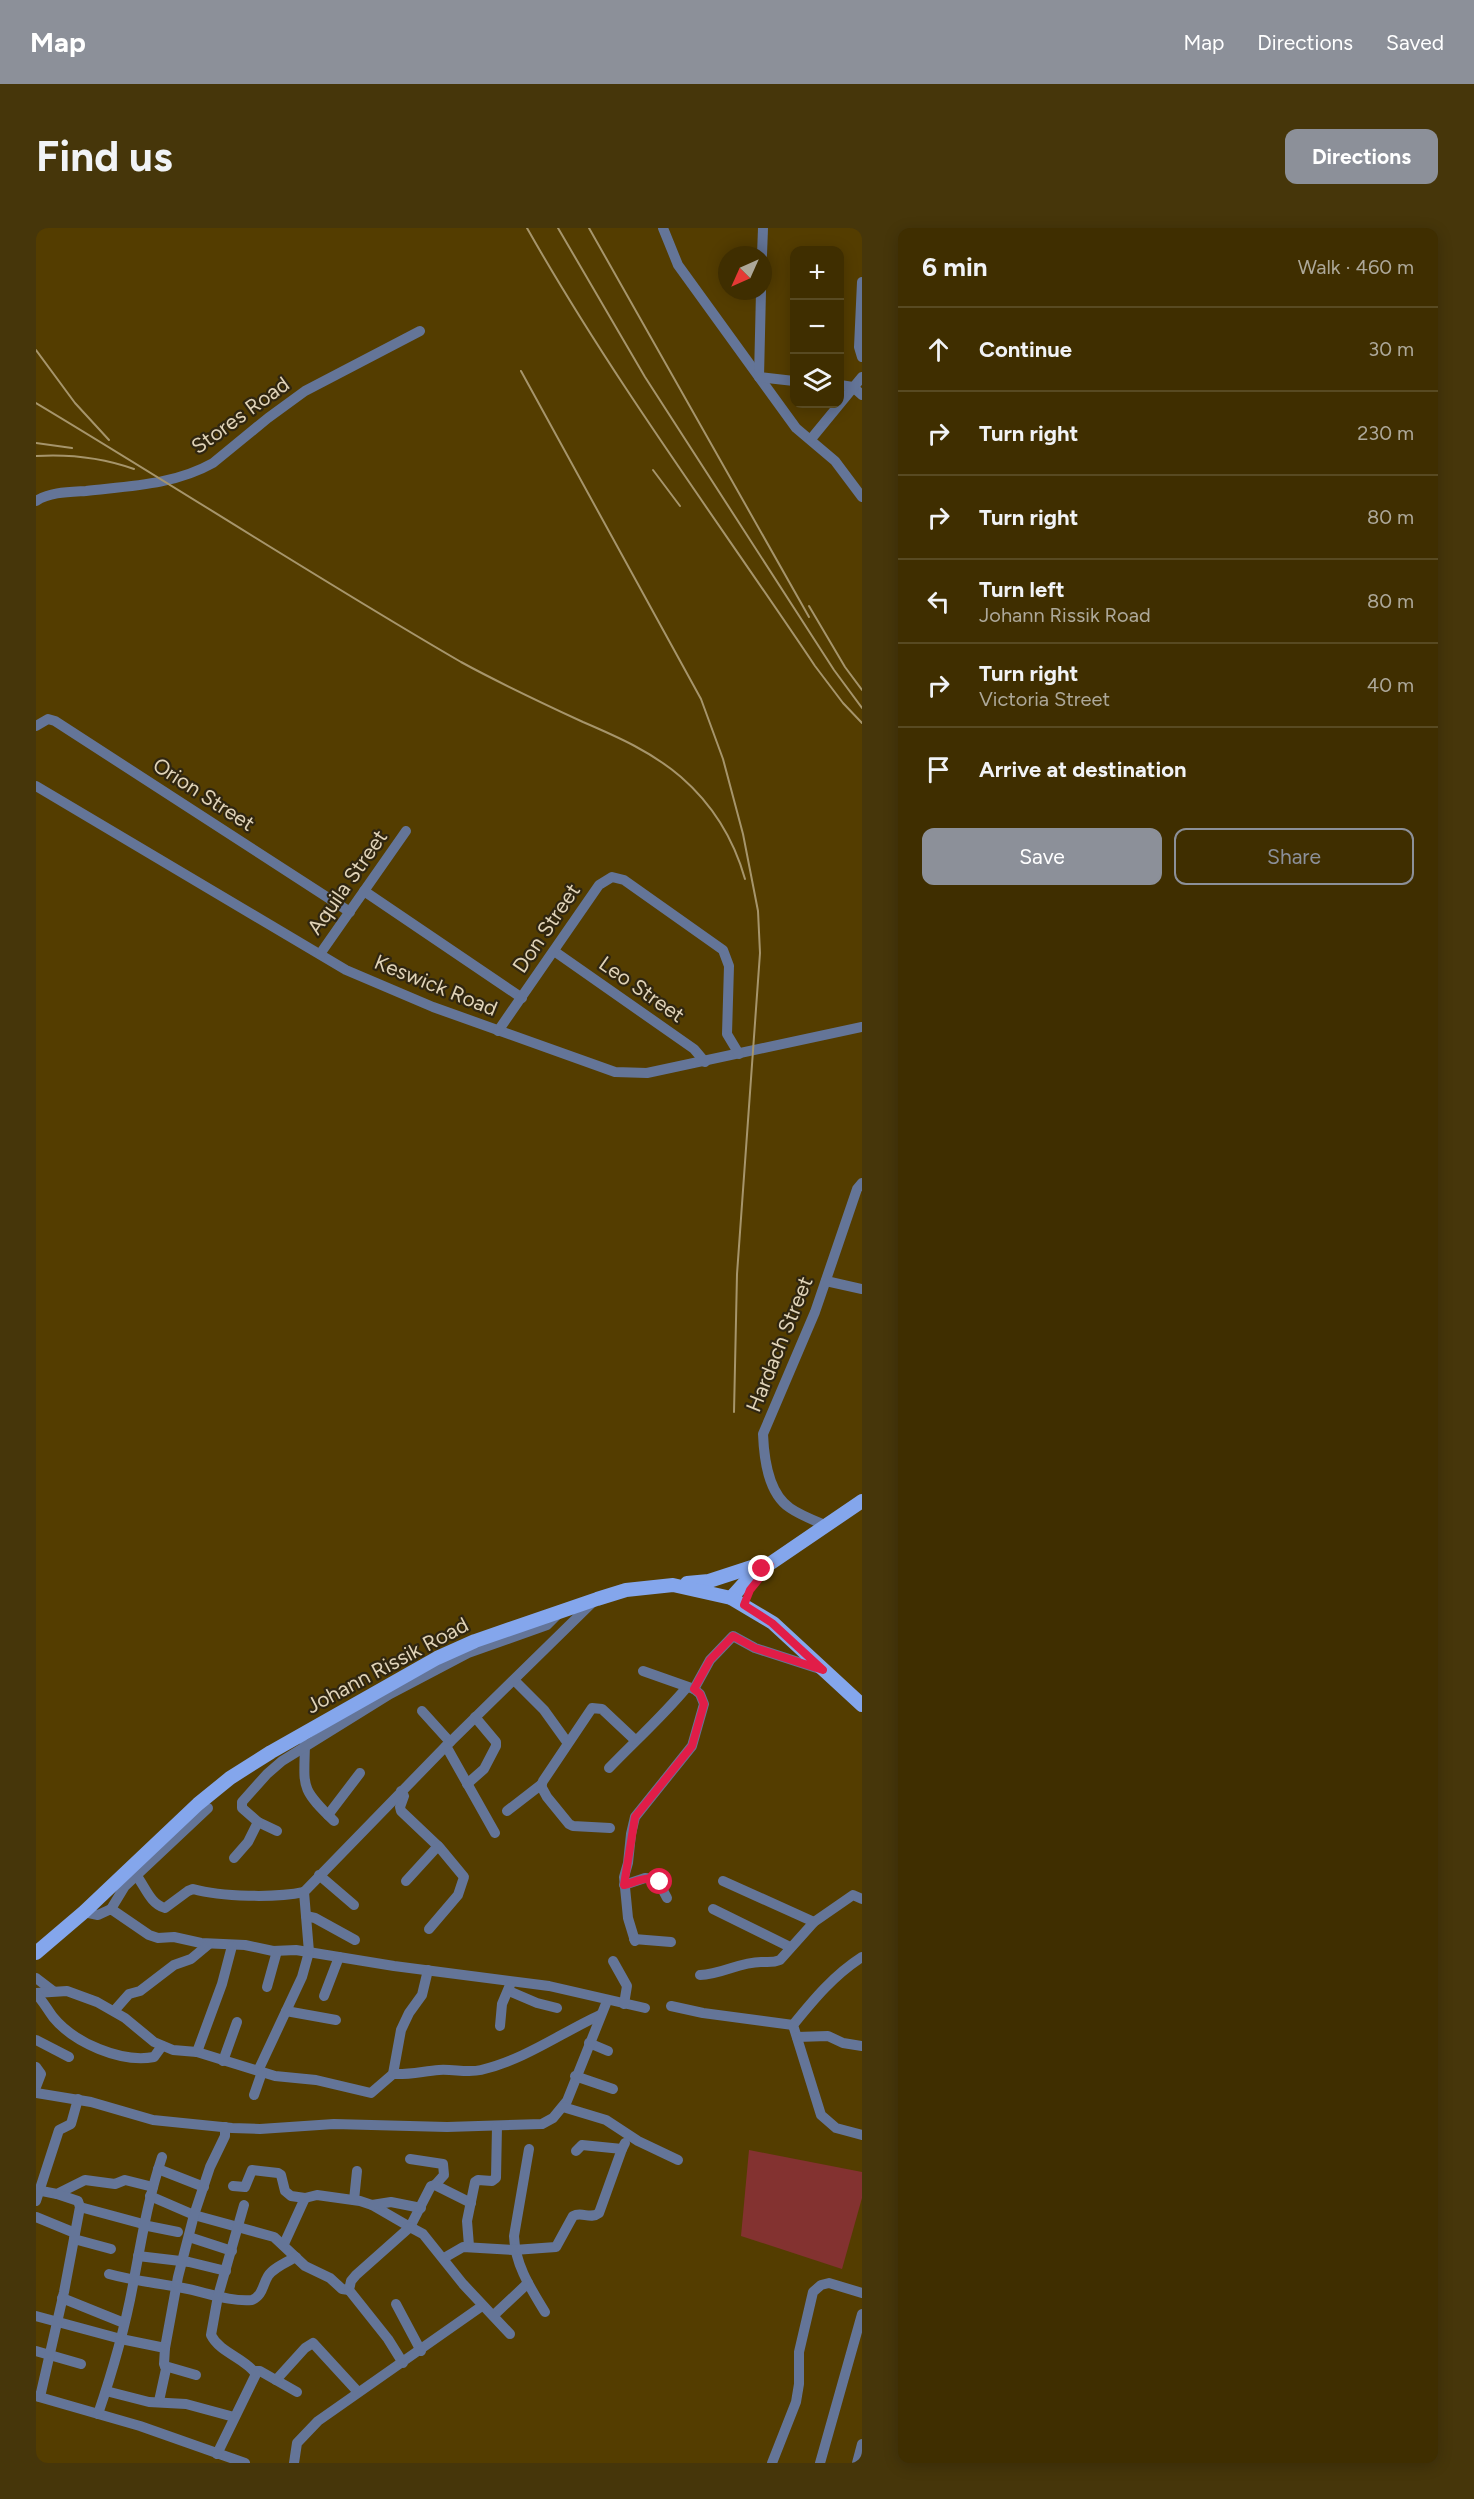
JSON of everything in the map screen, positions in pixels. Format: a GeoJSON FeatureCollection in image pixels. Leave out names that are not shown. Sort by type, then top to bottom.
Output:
{"type":"FeatureCollection","features":[{"type":"Feature","properties":{"kind":"main road"},"geometry":{"type":"LineString","coordinates":[[731,1598],[749,1578],[862,1501]]}},
{"type":"Feature","properties":{"kind":"main road"},"geometry":{"type":"LineString","coordinates":[[673,1585],[709,1581],[775,1561]]}},
{"type":"Feature","properties":{"kind":"main road"},"geometry":{"type":"LineString","coordinates":[[744,1605],[750,1590],[775,1561]]}},
{"type":"Feature","properties":{"kind":"main road","name":"Johann Rissik Road"},"geometry":{"type":"LineString","coordinates":[[36,1953],[206,1797],[230,1778],[306,1731],[437,1658],[474,1641],[626,1590],[673,1585],[731,1598],[772,1623],[862,1705]]}},
{"type":"Feature","properties":{"kind":"street"},"geometry":{"type":"LineString","coordinates":[[663,228],[678,265],[796,428],[835,461],[862,497]]}},
{"type":"Feature","properties":{"kind":"street"},"geometry":{"type":"LineString","coordinates":[[762,246],[763,228]]}},
{"type":"Feature","properties":{"kind":"street"},"geometry":{"type":"LineString","coordinates":[[862,282],[859,347],[862,357]]}},
{"type":"Feature","properties":{"kind":"street"},"geometry":{"type":"LineString","coordinates":[[759,377],[761,300]]}},
{"type":"Feature","properties":{"kind":"street","name":"Stores Road"},"geometry":{"type":"LineString","coordinates":[[36,501],[53,494],[163,482],[203,469],[305,391],[420,331]]}},
{"type":"Feature","properties":{"kind":"street"},"geometry":{"type":"LineString","coordinates":[[759,377],[790,380]]}},
{"type":"Feature","properties":{"kind":"street"},"geometry":{"type":"LineString","coordinates":[[811,439],[862,377]]}},
{"type":"Feature","properties":{"kind":"street"},"geometry":{"type":"LineString","coordinates":[[844,386],[853,387],[862,395]]}},
{"type":"Feature","properties":{"kind":"street","name":"Orion Street"},"geometry":{"type":"LineString","coordinates":[[36,726],[48,719],[55,721],[350,912]]}},
{"type":"Feature","properties":{"kind":"street","name":"Keswick Road"},"geometry":{"type":"LineString","coordinates":[[36,786],[320,954],[378,985],[498,1031],[615,1072],[646,1073],[862,1027]]}},
{"type":"Feature","properties":{"kind":"street","name":"Aquila Street"},"geometry":{"type":"LineString","coordinates":[[320,954],[406,831]]}},
{"type":"Feature","properties":{"kind":"street","name":"Don Street"},"geometry":{"type":"LineString","coordinates":[[498,1031],[599,885],[612,877],[624,880],[720,947],[729,966],[727,1034],[739,1054]]}},
{"type":"Feature","properties":{"kind":"street"},"geometry":{"type":"LineString","coordinates":[[364,891],[522,998]]}},
{"type":"Feature","properties":{"kind":"street","name":"Leo Street"},"geometry":{"type":"LineString","coordinates":[[554,951],[693,1049],[705,1062]]}},
{"type":"Feature","properties":{"kind":"street","name":"Hardach Street"},"geometry":{"type":"LineString","coordinates":[[825,1525],[789,1508],[778,1496],[771,1483],[763,1434],[826,1281],[860,1186]]}},
{"type":"Feature","properties":{"kind":"street"},"geometry":{"type":"LineString","coordinates":[[826,1281],[862,1289]]}},
{"type":"Feature","properties":{"kind":"street"},"geometry":{"type":"LineString","coordinates":[[136,1875],[149,1896],[165,1908],[190,1890],[245,1895],[287,1895],[304,1892],[475,1717],[597,1599]]}},
{"type":"Feature","properties":{"kind":"street"},"geometry":{"type":"LineString","coordinates":[[277,1831],[258,1822],[242,1808],[242,1803],[267,1774],[282,1761],[399,1689],[468,1653],[547,1625],[561,1610]]}},
{"type":"Feature","properties":{"kind":"street"},"geometry":{"type":"LineString","coordinates":[[609,1768],[635,1740],[691,1688],[710,1660],[733,1636],[755,1648],[823,1670]]}},
{"type":"Feature","properties":{"kind":"street"},"geometry":{"type":"LineString","coordinates":[[643,1671],[691,1688],[700,1694],[704,1704],[692,1746],[635,1817],[624,1885],[628,1918],[634,1940],[671,1942]]}},
{"type":"Feature","properties":{"kind":"street"},"geometry":{"type":"LineString","coordinates":[[514,1680],[544,1710],[567,1742]]}},
{"type":"Feature","properties":{"kind":"street"},"geometry":{"type":"LineString","coordinates":[[507,1811],[542,1784],[567,1742],[592,1707],[602,1709],[635,1740]]}},
{"type":"Feature","properties":{"kind":"street"},"geometry":{"type":"LineString","coordinates":[[422,1711],[448,1744],[467,1784],[495,1833]]}},
{"type":"Feature","properties":{"kind":"street"},"geometry":{"type":"LineString","coordinates":[[467,1784],[493,1756],[496,1746],[496,1742],[475,1717]]}},
{"type":"Feature","properties":{"kind":"street"},"geometry":{"type":"LineString","coordinates":[[306,1731],[304,1781],[311,1796],[331,1818],[360,1773]]}},
{"type":"Feature","properties":{"kind":"street"},"geometry":{"type":"LineString","coordinates":[[542,1784],[547,1797],[569,1824],[610,1828]]}},
{"type":"Feature","properties":{"kind":"street"},"geometry":{"type":"LineString","coordinates":[[401,1791],[404,1797],[400,1807],[401,1811],[438,1846],[464,1877],[458,1895],[429,1929]]}},
{"type":"Feature","properties":{"kind":"street"},"geometry":{"type":"LineString","coordinates":[[84,1911],[98,1915],[111,1909],[116,1897],[136,1875],[208,1808]]}},
{"type":"Feature","properties":{"kind":"street"},"geometry":{"type":"LineString","coordinates":[[234,1858],[248,1842],[258,1822]]}},
{"type":"Feature","properties":{"kind":"street"},"geometry":{"type":"LineString","coordinates":[[406,1881],[438,1846]]}},
{"type":"Feature","properties":{"kind":"street"},"geometry":{"type":"LineString","coordinates":[[319,1875],[354,1905]]}},
{"type":"Feature","properties":{"kind":"street"},"geometry":{"type":"LineString","coordinates":[[624,1885],[645,1878],[657,1879],[667,1898]]}},
{"type":"Feature","properties":{"kind":"street"},"geometry":{"type":"LineString","coordinates":[[723,1881],[814,1922]]}},
{"type":"Feature","properties":{"kind":"street"},"geometry":{"type":"LineString","coordinates":[[254,2095],[260,2072],[302,1977],[309,1952],[304,1892]]}},
{"type":"Feature","properties":{"kind":"street"},"geometry":{"type":"LineString","coordinates":[[700,1975],[714,1975],[748,1963],[774,1963],[780,1960],[814,1922],[853,1895],[862,1899]]}},
{"type":"Feature","properties":{"kind":"street"},"geometry":{"type":"LineString","coordinates":[[111,1909],[154,1937],[174,1936],[209,1944],[244,1945],[277,1951],[296,1950],[428,1970],[510,1986],[549,1986],[645,2008]]}},
{"type":"Feature","properties":{"kind":"street"},"geometry":{"type":"LineString","coordinates":[[713,1909],[790,1947]]}},
{"type":"Feature","properties":{"kind":"street"},"geometry":{"type":"LineString","coordinates":[[306,1916],[315,1918],[355,1940]]}},
{"type":"Feature","properties":{"kind":"street"},"geometry":{"type":"LineString","coordinates":[[114,2011],[129,1994],[136,1993],[174,1965],[196,1956],[209,1944]]}},
{"type":"Feature","properties":{"kind":"street"},"geometry":{"type":"LineString","coordinates":[[197,2052],[222,1984],[232,1946]]}},
{"type":"Feature","properties":{"kind":"street"},"geometry":{"type":"LineString","coordinates":[[267,1987],[277,1951]]}},
{"type":"Feature","properties":{"kind":"street"},"geometry":{"type":"LineString","coordinates":[[324,1996],[339,1957]]}},
{"type":"Feature","properties":{"kind":"street"},"geometry":{"type":"LineString","coordinates":[[794,2025],[838,1974],[862,1957]]}},
{"type":"Feature","properties":{"kind":"street"},"geometry":{"type":"LineString","coordinates":[[614,1961],[627,1986],[624,2004]]}},
{"type":"Feature","properties":{"kind":"street"},"geometry":{"type":"LineString","coordinates":[[162,2046],[154,2057],[141,2060],[108,2054],[60,2024],[36,1994],[67,1991],[114,2011],[162,2046],[197,2052],[260,2072],[316,2080],[371,2093],[393,2074],[401,2030],[409,2013],[422,1995],[428,1970]]}},
{"type":"Feature","properties":{"kind":"street"},"geometry":{"type":"LineString","coordinates":[[36,1978],[53,1991]]}},
{"type":"Feature","properties":{"kind":"street"},"geometry":{"type":"LineString","coordinates":[[510,1986],[537,2003],[557,2008]]}},
{"type":"Feature","properties":{"kind":"street"},"geometry":{"type":"LineString","coordinates":[[500,2026],[502,2004],[510,1986]]}},
{"type":"Feature","properties":{"kind":"street"},"geometry":{"type":"LineString","coordinates":[[36,2094],[78,2100],[153,2120],[225,2127],[261,2129],[334,2124],[447,2127],[542,2124],[553,2118],[563,2107],[607,2001]]}},
{"type":"Feature","properties":{"kind":"street"},"geometry":{"type":"LineString","coordinates":[[671,2006],[703,2013],[794,2025]]}},
{"type":"Feature","properties":{"kind":"street"},"geometry":{"type":"LineString","coordinates":[[286,2011],[336,2020]]}},
{"type":"Feature","properties":{"kind":"street"},"geometry":{"type":"LineString","coordinates":[[393,2074],[438,2070],[478,2071],[526,2054],[600,2014]]}},
{"type":"Feature","properties":{"kind":"street"},"geometry":{"type":"LineString","coordinates":[[223,2061],[237,2022]]}},
{"type":"Feature","properties":{"kind":"street"},"geometry":{"type":"LineString","coordinates":[[794,2025],[821,2115],[836,2128],[862,2135]]}},
{"type":"Feature","properties":{"kind":"street"},"geometry":{"type":"LineString","coordinates":[[797,2037],[828,2036],[843,2043],[862,2046]]}},
{"type":"Feature","properties":{"kind":"street"},"geometry":{"type":"LineString","coordinates":[[36,2040],[69,2057]]}},
{"type":"Feature","properties":{"kind":"street"},"geometry":{"type":"LineString","coordinates":[[589,2043],[608,2051]]}},
{"type":"Feature","properties":{"kind":"street"},"geometry":{"type":"LineString","coordinates":[[36,2067],[41,2073],[36,2087]]}},
{"type":"Feature","properties":{"kind":"street"},"geometry":{"type":"LineString","coordinates":[[575,2076],[613,2089]]}},
{"type":"Feature","properties":{"kind":"street"},"geometry":{"type":"LineString","coordinates":[[78,2100],[71,2124],[58,2130],[37,2194],[57,2194],[73,2198],[78,2201],[80,2207],[50,2355],[38,2397],[140,2426],[245,2463]]}},
{"type":"Feature","properties":{"kind":"street"},"geometry":{"type":"LineString","coordinates":[[563,2107],[606,2120],[638,2141],[678,2160]]}},
{"type":"Feature","properties":{"kind":"street"},"geometry":{"type":"LineString","coordinates":[[469,2246],[467,2221],[475,2182],[478,2180],[492,2181],[496,2178],[497,2126]]}},
{"type":"Feature","properties":{"kind":"street"},"geometry":{"type":"LineString","coordinates":[[159,2402],[166,2369],[165,2348],[176,2286],[194,2215],[225,2136],[225,2127]]}},
{"type":"Feature","properties":{"kind":"street"},"geometry":{"type":"LineString","coordinates":[[444,2258],[469,2246],[514,2250],[556,2247],[573,2216],[577,2214],[593,2216],[599,2213],[629,2134]]}},
{"type":"Feature","properties":{"kind":"street"},"geometry":{"type":"LineString","coordinates":[[576,2151],[582,2145],[622,2149]]}},
{"type":"Feature","properties":{"kind":"street"},"geometry":{"type":"LineString","coordinates":[[529,2149],[514,2236],[514,2250],[528,2283],[545,2312]]}},
{"type":"Feature","properties":{"kind":"street"},"geometry":{"type":"LineString","coordinates":[[98,2414],[121,2339],[143,2225],[162,2157]]}},
{"type":"Feature","properties":{"kind":"street"},"geometry":{"type":"LineString","coordinates":[[349,2290],[351,2281],[356,2275],[410,2227],[430,2189],[444,2175],[443,2164],[410,2159]]}},
{"type":"Feature","properties":{"kind":"street"},"geometry":{"type":"LineString","coordinates":[[158,2169],[204,2187]]}},
{"type":"Feature","properties":{"kind":"street"},"geometry":{"type":"LineString","coordinates":[[233,2186],[245,2187],[251,2170],[278,2173],[281,2175],[287,2193],[305,2198],[317,2195],[372,2205],[423,2234],[482,2306],[510,2334]]}},
{"type":"Feature","properties":{"kind":"street"},"geometry":{"type":"LineString","coordinates":[[354,2200],[357,2170]]}},
{"type":"Feature","properties":{"kind":"street"},"geometry":{"type":"LineString","coordinates":[[57,2194],[85,2180],[115,2184],[125,2180],[194,2215],[274,2237],[305,2266],[330,2277],[342,2289],[349,2290],[388,2338],[403,2363]]}},
{"type":"Feature","properties":{"kind":"street"},"geometry":{"type":"LineString","coordinates":[[435,2185],[471,2203]]}},
{"type":"Feature","properties":{"kind":"street"},"geometry":{"type":"LineString","coordinates":[[284,2244],[305,2198]]}},
{"type":"Feature","properties":{"kind":"street"},"geometry":{"type":"LineString","coordinates":[[372,2205],[391,2202],[421,2208]]}},
{"type":"Feature","properties":{"kind":"street"},"geometry":{"type":"LineString","coordinates":[[244,2205],[218,2296],[212,2327],[213,2340],[255,2371],[260,2371],[297,2392]]}},
{"type":"Feature","properties":{"kind":"street"},"geometry":{"type":"LineString","coordinates":[[80,2207],[143,2225],[178,2232]]}},
{"type":"Feature","properties":{"kind":"street"},"geometry":{"type":"LineString","coordinates":[[36,2217],[74,2236],[111,2249]]}},
{"type":"Feature","properties":{"kind":"street"},"geometry":{"type":"LineString","coordinates":[[189,2237],[231,2251]]}},
{"type":"Feature","properties":{"kind":"street"},"geometry":{"type":"LineString","coordinates":[[138,2256],[183,2261],[226,2271]]}},
{"type":"Feature","properties":{"kind":"street"},"geometry":{"type":"LineString","coordinates":[[110,2274],[134,2281],[252,2300],[260,2294],[272,2272],[296,2257]]}},
{"type":"Feature","properties":{"kind":"street"},"geometry":{"type":"LineString","coordinates":[[494,2316],[528,2283]]}},
{"type":"Feature","properties":{"kind":"street"},"geometry":{"type":"LineString","coordinates":[[772,2463],[796,2402],[801,2340],[813,2292],[821,2285],[829,2283],[862,2293]]}},
{"type":"Feature","properties":{"kind":"street"},"geometry":{"type":"LineString","coordinates":[[62,2298],[124,2323]]}},
{"type":"Feature","properties":{"kind":"street"},"geometry":{"type":"LineString","coordinates":[[396,2304],[422,2351]]}},
{"type":"Feature","properties":{"kind":"street"},"geometry":{"type":"LineString","coordinates":[[294,2463],[297,2443],[318,2421],[422,2351],[482,2306]]}},
{"type":"Feature","properties":{"kind":"street"},"geometry":{"type":"LineString","coordinates":[[820,2463],[862,2314]]}},
{"type":"Feature","properties":{"kind":"street"},"geometry":{"type":"LineString","coordinates":[[36,2316],[121,2339],[165,2348]]}},
{"type":"Feature","properties":{"kind":"street"},"geometry":{"type":"LineString","coordinates":[[276,2380],[305,2348],[313,2343],[358,2392]]}},
{"type":"Feature","properties":{"kind":"street"},"geometry":{"type":"LineString","coordinates":[[36,2351],[81,2364]]}},
{"type":"Feature","properties":{"kind":"street"},"geometry":{"type":"LineString","coordinates":[[165,2366],[196,2375]]}},
{"type":"Feature","properties":{"kind":"street"},"geometry":{"type":"LineString","coordinates":[[217,2454],[234,2417],[254,2383],[255,2371]]}},
{"type":"Feature","properties":{"kind":"street"},"geometry":{"type":"LineString","coordinates":[[106,2391],[149,2402],[186,2404],[234,2417]]}},
{"type":"Feature","properties":{"kind":"street"},"geometry":{"type":"LineString","coordinates":[[857,2463],[862,2444]]}},
{"type":"Feature","properties":{"kind":"shaded area"},"geometry":{"type":"Polygon","coordinates":[[[749,2150],[862,2172],[862,2198],[842,2269],[741,2236],[749,2150]]]}},
{"type":"Feature","properties":{"kind":"railway"},"geometry":{"type":"LineString","coordinates":[[527,228],[560,285],[667,450],[815,666],[843,703],[862,723]]}},
{"type":"Feature","properties":{"kind":"railway"},"geometry":{"type":"LineString","coordinates":[[558,228],[645,377],[834,670],[862,708]]}},
{"type":"Feature","properties":{"kind":"railway"},"geometry":{"type":"LineString","coordinates":[[589,228],[809,617]]}},
{"type":"Feature","properties":{"kind":"railway"},"geometry":{"type":"LineString","coordinates":[[36,350],[75,403],[109,440]]}},
{"type":"Feature","properties":{"kind":"railway"},"geometry":{"type":"LineString","coordinates":[[521,371],[701,699],[723,759],[743,834],[758,911],[760,953],[737,1274],[734,1412]]}},
{"type":"Feature","properties":{"kind":"railway"},"geometry":{"type":"LineString","coordinates":[[36,403],[461,662],[622,739],[670,768],[703,799],[712,811],[735,850],[745,879]]}},
{"type":"Feature","properties":{"kind":"railway"},"geometry":{"type":"LineString","coordinates":[[36,443],[72,448]]}},
{"type":"Feature","properties":{"kind":"railway"},"geometry":{"type":"LineString","coordinates":[[36,456],[86,458],[134,469]]}},
{"type":"Feature","properties":{"kind":"railway"},"geometry":{"type":"LineString","coordinates":[[653,470],[680,506]]}},
{"type":"Feature","properties":{"kind":"railway"},"geometry":{"type":"LineString","coordinates":[[809,606],[845,667],[862,690]]}},
{"type":"Feature","properties":{"kind":"route"},"geometry":{"type":"LineString","coordinates":[[660,1882],[657,1879],[645,1878],[624,1885],[631,1834],[635,1817],[692,1746],[704,1704],[700,1694],[694,1689],[710,1660],[733,1636],[739,1637],[755,1648],[823,1670],[772,1623],[744,1605],[750,1590],[770,1565],[762,1569]]}}]}
